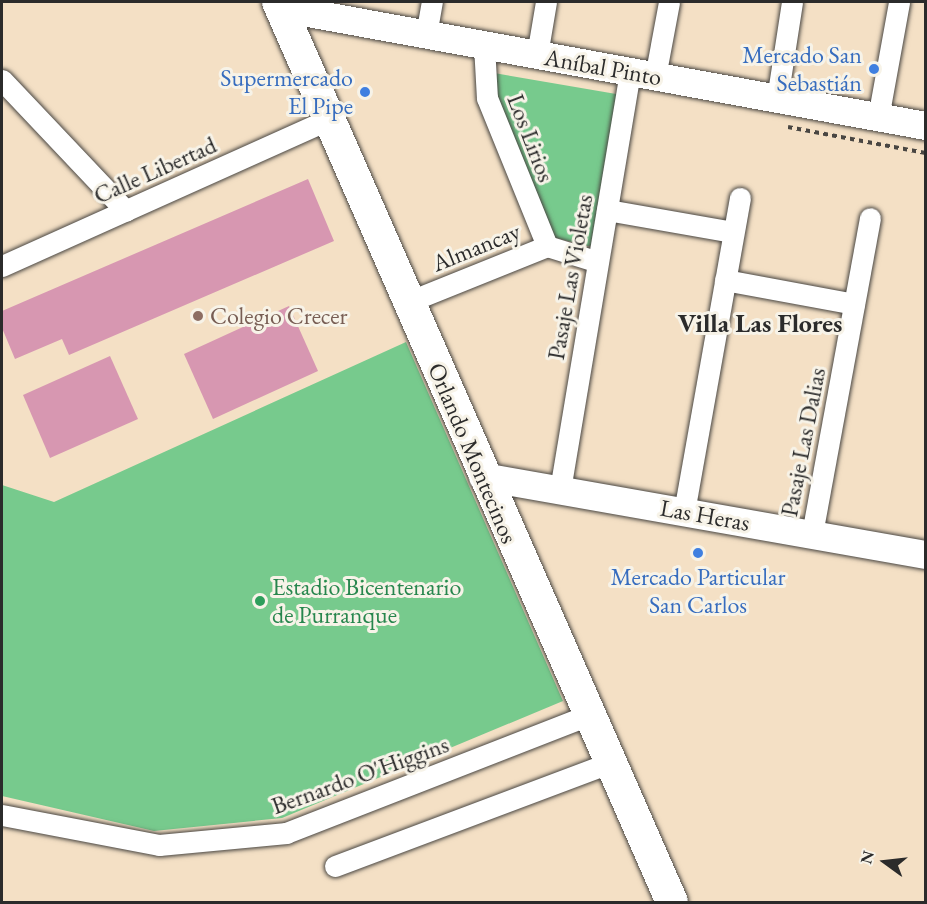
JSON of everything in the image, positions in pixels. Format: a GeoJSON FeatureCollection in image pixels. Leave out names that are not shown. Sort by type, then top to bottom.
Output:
{"type":"FeatureCollection","features":[{"type":"Feature","properties":{"kind":"main road","name":"Aníbal Pinto"},"geometry":{"type":"LineString","coordinates":[[280,5],[426,35],[926,126]]}},
{"type":"Feature","properties":{"kind":"main road","name":"Orlando Montecinos"},"geometry":{"type":"LineString","coordinates":[[280,5],[586,716],[672,903]]}},
{"type":"Feature","properties":{"kind":"main road","name":"Las Heras"},"geometry":{"type":"LineString","coordinates":[[483,477],[926,555]]}},
{"type":"Feature","properties":{"kind":"street"},"geometry":{"type":"LineString","coordinates":[[426,35],[432,2]]}},
{"type":"Feature","properties":{"kind":"street"},"geometry":{"type":"LineString","coordinates":[[537,55],[546,2]]}},
{"type":"Feature","properties":{"kind":"street","name":"Pasaje Las Violetas"},"geometry":{"type":"LineString","coordinates":[[560,490],[607,210],[642,74],[669,2]]}},
{"type":"Feature","properties":{"kind":"street"},"geometry":{"type":"LineString","coordinates":[[777,99],[792,2]]}},
{"type":"Feature","properties":{"kind":"street"},"geometry":{"type":"LineString","coordinates":[[878,118],[899,2]]}},
{"type":"Feature","properties":{"kind":"street","name":"Los Lirios"},"geometry":{"type":"LineString","coordinates":[[484,45],[486,98],[547,246]]}},
{"type":"Feature","properties":{"kind":"street"},"geometry":{"type":"LineString","coordinates":[[2,80],[11,103],[126,211]]}},
{"type":"Feature","properties":{"kind":"street","name":"Calle Libertad"},"geometry":{"type":"LineString","coordinates":[[2,266],[329,119]]}},
{"type":"Feature","properties":{"kind":"street"},"geometry":{"type":"LineString","coordinates":[[684,512],[740,198]]}},
{"type":"Feature","properties":{"kind":"street"},"geometry":{"type":"LineString","coordinates":[[607,210],[733,231]]}},
{"type":"Feature","properties":{"kind":"street","name":"Pasaje Las Dalias"},"geometry":{"type":"LineString","coordinates":[[812,534],[870,218]]}},
{"type":"Feature","properties":{"kind":"street","name":"Almancay"},"geometry":{"type":"LineString","coordinates":[[408,302],[547,246],[598,262]]}},
{"type":"Feature","properties":{"kind":"street"},"geometry":{"type":"LineString","coordinates":[[725,279],[854,304]]}},
{"type":"Feature","properties":{"kind":"street","name":"Bernardo O'Higgins"},"geometry":{"type":"LineString","coordinates":[[2,815],[159,845],[286,833],[586,716]]}},
{"type":"Feature","properties":{"kind":"street"},"geometry":{"type":"LineString","coordinates":[[335,866],[607,764]]}},
{"type":"Feature","properties":{"kind":"green space"},"geometry":{"type":"Polygon","coordinates":[[[494,73],[622,95],[592,247],[552,237],[495,95],[494,73]]]}},
{"type":"Feature","properties":{"kind":"green space","name":"Estadio Bicentenario de Purranque"},"geometry":{"type":"Polygon","coordinates":[[[406,342],[563,701],[282,818],[154,831],[2,796],[2,485],[54,502],[406,342]]]}},
{"type":"Feature","properties":{"kind":"building"},"geometry":{"type":"Polygon","coordinates":[[[308,179],[334,241],[69,355],[62,339],[15,359],[2,328],[2,311],[308,179]]]}},
{"type":"Feature","properties":{"kind":"building"},"geometry":{"type":"Polygon","coordinates":[[[289,306],[318,371],[213,419],[184,354],[289,306]]]}},
{"type":"Feature","properties":{"kind":"building"},"geometry":{"type":"Polygon","coordinates":[[[110,356],[138,419],[50,458],[23,395],[110,356]]]}},
{"type":"Feature","properties":{"kind":"place","name":"Mercado San Sebastián"},"geometry":{"type":"Point","coordinates":[874,69]}},
{"type":"Feature","properties":{"kind":"place","name":"Supermercado El Pipe"},"geometry":{"type":"Point","coordinates":[365,92]}},
{"type":"Feature","properties":{"kind":"place","name":"Colegio Crecer"},"geometry":{"type":"Point","coordinates":[198,316]}},
{"type":"Feature","properties":{"kind":"place","name":"Mercado Particular San Carlos"},"geometry":{"type":"Point","coordinates":[698,553]}},
{"type":"Feature","properties":{"kind":"place","name":"Estadio Bicentenario de Purranque"},"geometry":{"type":"Point","coordinates":[260,601]}},
{"type":"Feature","properties":{"kind":"district","name":"Villa Las Flores"},"geometry":{"type":"Point","coordinates":[760,324]}}]}
